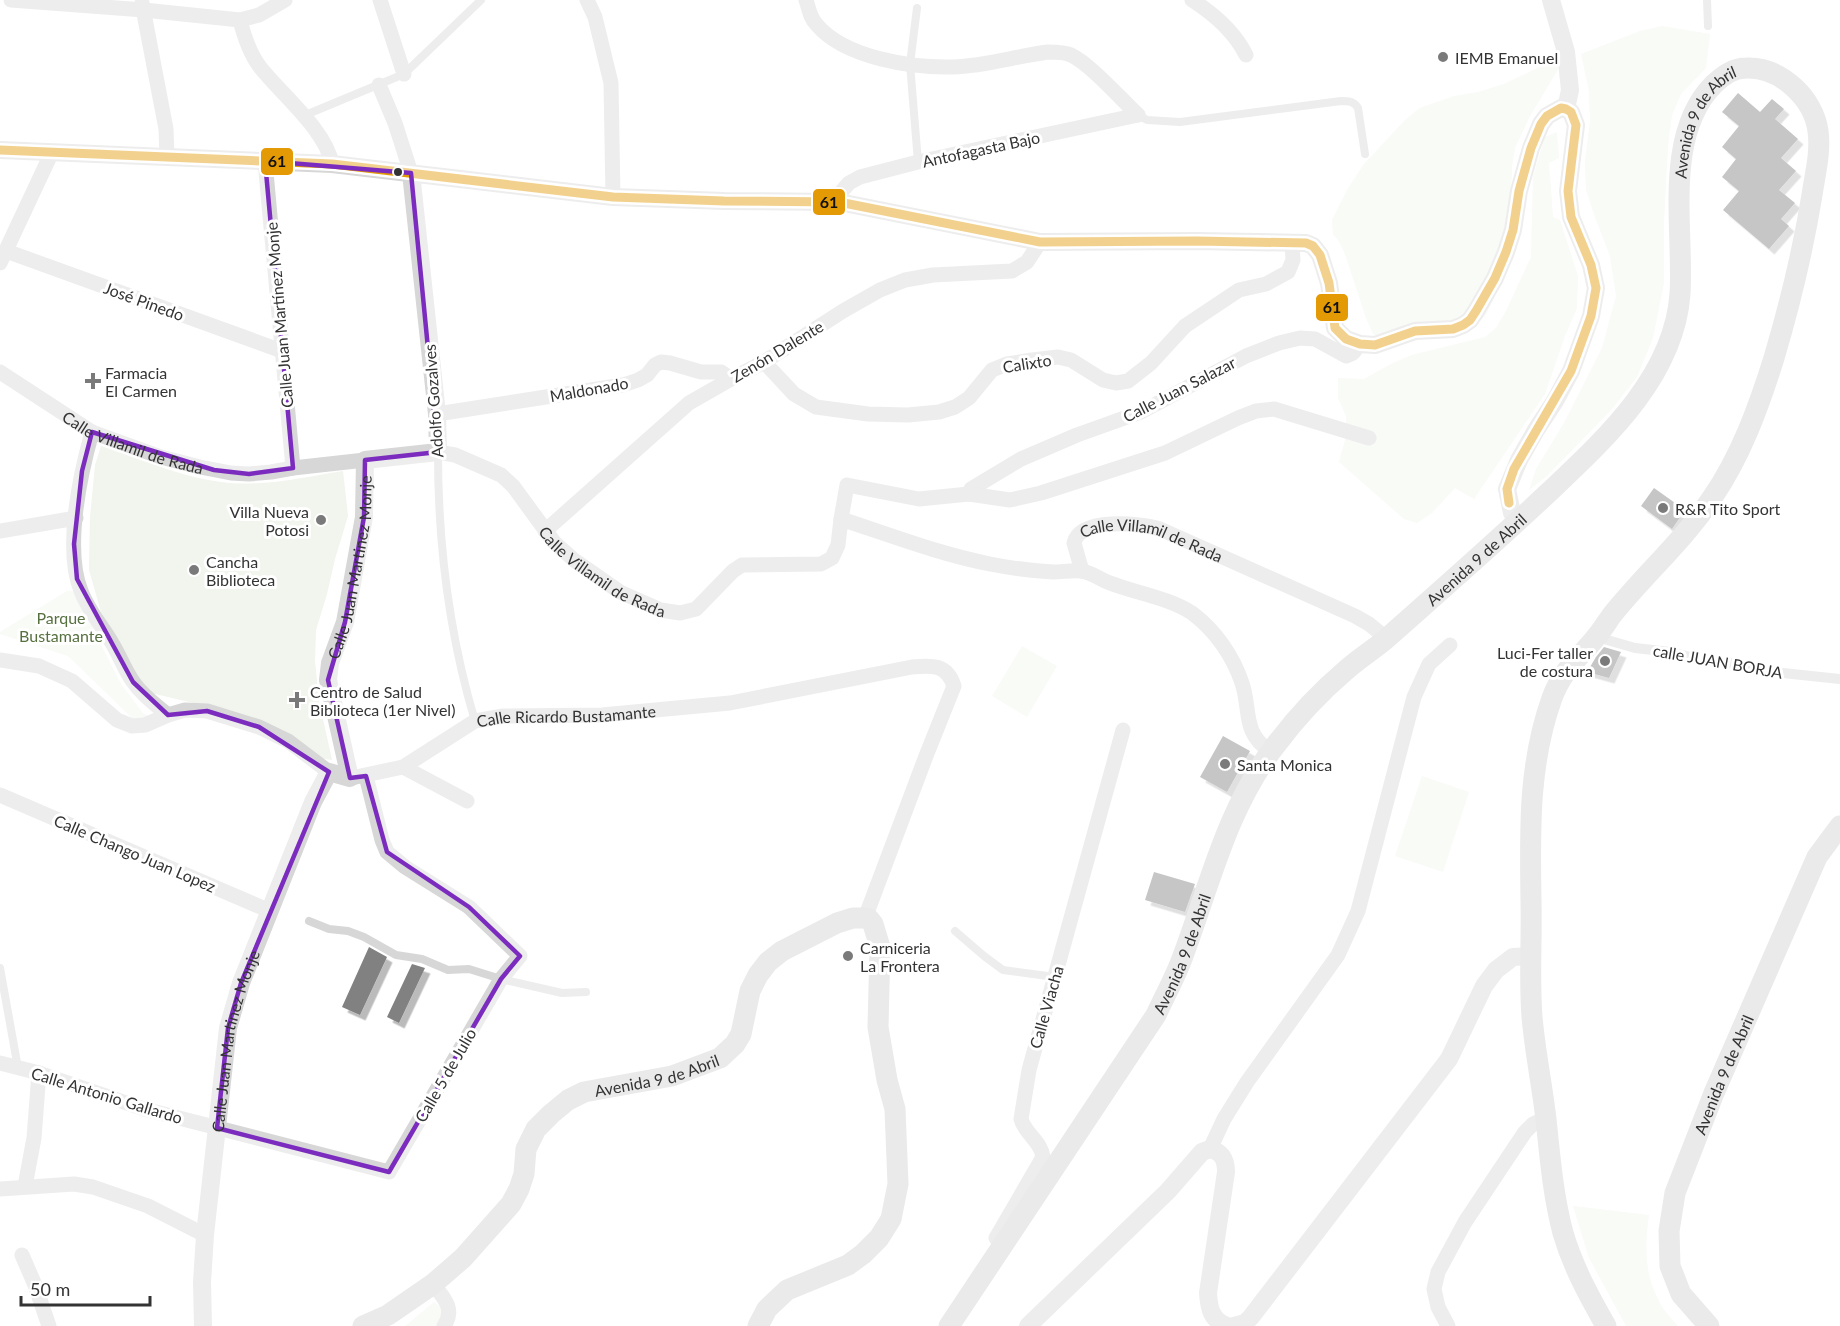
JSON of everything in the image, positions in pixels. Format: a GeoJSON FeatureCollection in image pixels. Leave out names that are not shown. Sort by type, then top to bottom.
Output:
{"type":"FeatureCollection","features":[{"type":"Feature","properties":{"kind":"main road","name":"Avenida 9 de Abril"},"geometry":{"type":"LineString","coordinates":[[949,1326],[1156,1015],[1181,962],[1214,863],[1231,821],[1249,784],[1270,752],[1325,688],[1386,638],[1517,522],[1590,453],[1642,393],[1661,359],[1674,327],[1680,298],[1680,167],[1688,124],[1701,98],[1724,74],[1742,68],[1759,69],[1784,78],[1801,95],[1813,113],[1818,131],[1818,156],[1805,240],[1783,330],[1761,400],[1728,474],[1713,497],[1596,637],[1568,667],[1554,692],[1538,746],[1530,831],[1532,1019],[1555,1199],[1577,1274],[1606,1326]]}},
{"type":"Feature","properties":{"kind":"main road","name":"Avenida 9 de Abril"},"geometry":{"type":"LineString","coordinates":[[1709,1326],[1681,1294],[1670,1266],[1668,1231],[1675,1192],[1714,1093],[1817,857],[1840,825]]}},
{"type":"Feature","properties":{"kind":"main road","name":"Avenida 9 de Abril"},"geometry":{"type":"LineString","coordinates":[[364,1326],[388,1315],[433,1284],[463,1258],[511,1204],[524,1174],[526,1149],[536,1129],[550,1114],[568,1100],[584,1092],[672,1076],[720,1058],[735,1044],[741,1034],[750,991],[768,962],[782,951],[837,923],[853,918],[865,918]]}},
{"type":"Feature","properties":{"kind":"main road"},"geometry":{"type":"LineString","coordinates":[[758,1326],[767,1309],[787,1290],[848,1265],[879,1238],[891,1219],[898,1184],[895,1109],[887,1080],[878,1027],[880,947],[873,924],[865,918]]}},
{"type":"Feature","properties":{"kind":"street"},"geometry":{"type":"LineString","coordinates":[[11,0],[142,5],[240,20],[259,15],[285,0]]}},
{"type":"Feature","properties":{"kind":"street"},"geometry":{"type":"LineString","coordinates":[[380,0],[404,74]]}},
{"type":"Feature","properties":{"kind":"street"},"geometry":{"type":"LineString","coordinates":[[588,0],[595,17],[612,83],[613,197]]}},
{"type":"Feature","properties":{"kind":"street"},"geometry":{"type":"LineString","coordinates":[[806,0],[811,17],[817,26],[837,42],[863,53],[910,64],[952,67],[1048,52],[1063,52],[1080,60],[1138,115]]}},
{"type":"Feature","properties":{"kind":"street"},"geometry":{"type":"LineString","coordinates":[[1192,0],[1208,10],[1226,27],[1240,42],[1246,55]]}},
{"type":"Feature","properties":{"kind":"street"},"geometry":{"type":"LineString","coordinates":[[1551,0],[1566,52],[1570,90],[1566,109]]}},
{"type":"Feature","properties":{"kind":"street"},"geometry":{"type":"LineString","coordinates":[[142,5],[166,129],[167,157]]}},
{"type":"Feature","properties":{"kind":"street"},"geometry":{"type":"LineString","coordinates":[[240,20],[243,33],[260,67],[303,116],[330,152],[332,164]]}},
{"type":"Feature","properties":{"kind":"street","name":"Adolfo Gozalves"},"geometry":{"type":"LineString","coordinates":[[379,85],[395,123],[411,173],[437,414],[438,452]]}},
{"type":"Feature","properties":{"kind":"street"},"geometry":{"type":"LineString","coordinates":[[0,150],[332,164],[613,197],[839,202],[1040,242],[1292,243],[1313,246],[1320,255],[1329,283],[1335,328],[1346,339],[1360,344],[1375,345],[1415,331],[1453,329],[1470,320],[1496,278],[1506,252],[1513,230],[1519,190],[1540,124],[1554,111],[1561,108],[1566,109],[1571,112],[1576,125],[1568,191],[1571,217],[1591,265],[1596,288],[1591,316],[1571,371],[1519,460],[1507,489],[1512,513],[1517,522]]}},
{"type":"Feature","properties":{"kind":"street","name":"Antofagasta Bajo"},"geometry":{"type":"LineString","coordinates":[[839,202],[842,191],[852,180],[918,162],[1138,115]]}},
{"type":"Feature","properties":{"kind":"street"},"geometry":{"type":"LineString","coordinates":[[3,257],[52,152]]}},
{"type":"Feature","properties":{"kind":"street","name":"Calle Juan Martínez Monje"},"geometry":{"type":"LineString","coordinates":[[265,161],[293,468]]}},
{"type":"Feature","properties":{"kind":"street","name":"Zenón Dalente"},"geometry":{"type":"LineString","coordinates":[[545,531],[689,404],[764,362],[843,311],[880,290],[905,280],[933,275],[1012,271],[1027,262],[1040,242]]}},
{"type":"Feature","properties":{"kind":"street","name":"Calixto"},"geometry":{"type":"LineString","coordinates":[[764,362],[794,394],[816,407],[868,414],[908,415],[939,412],[969,398],[992,370],[1007,364],[1032,360],[1058,357],[1071,360],[1103,380],[1116,383],[1128,381],[1151,363],[1185,326],[1239,290],[1266,284],[1288,272],[1293,260],[1292,243]]}},
{"type":"Feature","properties":{"kind":"street","name":"José Pinedo"},"geometry":{"type":"LineString","coordinates":[[3,257],[282,351]]}},
{"type":"Feature","properties":{"kind":"street","name":"Calle Juan Salazar"},"geometry":{"type":"LineString","coordinates":[[969,494],[971,489],[1021,459],[1077,435],[1141,412],[1246,356],[1279,343],[1300,338],[1315,339],[1346,356],[1353,353],[1360,344]]}},
{"type":"Feature","properties":{"kind":"street","name":"Maldonado"},"geometry":{"type":"LineString","coordinates":[[437,414],[623,385],[647,375],[655,365],[661,362],[701,372],[721,372],[731,379]]}},
{"type":"Feature","properties":{"kind":"street","name":"Calle Villamil de Rada"},"geometry":{"type":"LineString","coordinates":[[0,372],[92,432],[161,457],[214,470],[249,474],[438,452],[455,454],[501,475],[513,486],[554,542],[574,560],[620,592],[661,610],[680,613],[696,609],[733,571],[742,565],[821,564],[832,558],[838,545],[841,519],[962,558],[1050,572],[1082,571],[1074,543],[1077,536],[1090,528],[1130,523],[1160,529],[1354,616],[1369,624],[1386,638]]}},
{"type":"Feature","properties":{"kind":"street"},"geometry":{"type":"LineString","coordinates":[[841,519],[847,485],[919,499],[969,494],[1010,500],[1041,493],[1165,453],[1256,411],[1274,410],[1370,438]]}},
{"type":"Feature","properties":{"kind":"street"},"geometry":{"type":"LineString","coordinates":[[92,432],[82,471],[76,518],[75,563],[81,591],[118,652],[132,682],[168,715]]}},
{"type":"Feature","properties":{"kind":"street","name":"Calle Juan Martinez Monje"},"geometry":{"type":"LineString","coordinates":[[358,777],[328,680],[330,663],[345,622],[364,517],[365,460]]}},
{"type":"Feature","properties":{"kind":"street"},"geometry":{"type":"LineString","coordinates":[[0,531],[76,518]]}},
{"type":"Feature","properties":{"kind":"street"},"geometry":{"type":"LineString","coordinates":[[1082,571],[1111,584],[1176,606],[1191,613],[1204,625],[1226,650],[1235,666],[1243,685],[1250,727],[1256,740],[1270,752]]}},
{"type":"Feature","properties":{"kind":"street","name":"calle JUAN BORJA"},"geometry":{"type":"LineString","coordinates":[[1596,637],[1635,648],[1671,652],[1702,660],[1783,673],[1840,679]]}},
{"type":"Feature","properties":{"kind":"street"},"geometry":{"type":"LineString","coordinates":[[1210,1149],[1224,1119],[1247,1082],[1338,955],[1358,911],[1414,697],[1429,664],[1450,645]]}},
{"type":"Feature","properties":{"kind":"street","name":"Calle Ricardo Bustamante"},"geometry":{"type":"LineString","coordinates":[[0,660],[39,666],[72,681],[122,723],[132,726],[145,724],[185,710],[207,711],[259,727],[288,741],[329,772],[358,777],[403,767],[474,721],[503,716],[602,715],[730,704],[929,665],[946,671],[954,686],[865,918]]}},
{"type":"Feature","properties":{"kind":"street","name":"Calle Viacha"},"geometry":{"type":"LineString","coordinates":[[987,1270],[991,1246],[1042,1158],[1039,1146],[1023,1127],[1021,1111],[1029,1070],[1123,730]]}},
{"type":"Feature","properties":{"kind":"street"},"geometry":{"type":"LineString","coordinates":[[403,767],[466,801]]}},
{"type":"Feature","properties":{"kind":"street","name":"Calle Juan Martinez Monje"},"geometry":{"type":"LineString","coordinates":[[203,1326],[202,1282],[205,1235],[228,1028],[241,983],[313,802],[329,772]]}},
{"type":"Feature","properties":{"kind":"street","name":"Calle 5 de Julio"},"geometry":{"type":"LineString","coordinates":[[358,777],[387,852],[405,867],[469,907],[520,956],[501,979],[388,1172]]}},
{"type":"Feature","properties":{"kind":"street","name":"Calle Chango Juan Lopez"},"geometry":{"type":"LineString","coordinates":[[0,795],[270,911]]}},
{"type":"Feature","properties":{"kind":"street"},"geometry":{"type":"LineString","coordinates":[[1028,1326],[1168,1191],[1202,1152],[1210,1149],[1222,1155],[1226,1162],[1227,1172],[1208,1293],[1210,1311],[1220,1324],[1238,1325],[1449,1059],[1484,986],[1496,970],[1513,957],[1531,956]]}},
{"type":"Feature","properties":{"kind":"street","name":"Calle Antonio Gallardo"},"geometry":{"type":"LineString","coordinates":[[0,1063],[39,1073],[144,1109],[388,1172]]}},
{"type":"Feature","properties":{"kind":"street"},"geometry":{"type":"LineString","coordinates":[[25,1186],[34,1138],[39,1073]]}},
{"type":"Feature","properties":{"kind":"street"},"geometry":{"type":"LineString","coordinates":[[1448,1326],[1438,1307],[1434,1289],[1438,1272],[1465,1222],[1525,1132],[1533,1124],[1546,1118]]}},
{"type":"Feature","properties":{"kind":"street"},"geometry":{"type":"LineString","coordinates":[[0,1189],[74,1184],[93,1187],[148,1206],[205,1235]]}},
{"type":"Feature","properties":{"kind":"street"},"geometry":{"type":"LineString","coordinates":[[22,1255],[49,1326]]}},
{"type":"Feature","properties":{"kind":"street"},"geometry":{"type":"LineString","coordinates":[[433,1284],[446,1300],[450,1310],[449,1320],[444,1326]]}},
{"type":"Feature","properties":{"kind":"lane"},"geometry":{"type":"LineString","coordinates":[[303,116],[404,74],[481,0]]}},
{"type":"Feature","properties":{"kind":"lane"},"geometry":{"type":"LineString","coordinates":[[1707,0],[1708,26]]}},
{"type":"Feature","properties":{"kind":"lane"},"geometry":{"type":"LineString","coordinates":[[917,8],[910,64],[918,162]]}},
{"type":"Feature","properties":{"kind":"lane"},"geometry":{"type":"LineString","coordinates":[[1138,115],[1147,120],[1180,122],[1350,101],[1358,108],[1365,154]]}},
{"type":"Feature","properties":{"kind":"lane","name":"Adolfo Gozalves"},"geometry":{"type":"LineString","coordinates":[[438,452],[438,498],[442,549],[462,679],[474,721]]}},
{"type":"Feature","properties":{"kind":"lane"},"geometry":{"type":"LineString","coordinates":[[309,921],[329,929],[348,931],[396,955],[422,959],[448,970],[469,969],[561,993],[586,992]]}},
{"type":"Feature","properties":{"kind":"lane"},"geometry":{"type":"LineString","coordinates":[[955,930],[1003,970],[1055,977]]}},
{"type":"Feature","properties":{"kind":"lane"},"geometry":{"type":"LineString","coordinates":[[0,968],[18,1068]]}},
{"type":"Feature","properties":{"kind":"highlighted area"},"geometry":{"type":"Polygon","coordinates":[[[265,161],[411,173],[438,452],[365,460],[364,517],[345,622],[328,680],[350,778],[366,776],[387,852],[469,907],[520,956],[501,979],[389,1172],[217,1128],[228,1028],[241,983],[329,772],[259,727],[207,711],[168,715],[133,682],[77,579],[74,544],[82,471],[92,432],[214,470],[249,474],[293,468],[265,161]]]}},
{"type":"Feature","properties":{"kind":"green space"},"geometry":{"type":"Polygon","coordinates":[[[1662,26],[1710,34],[1706,68],[1681,94],[1672,115],[1664,222],[1664,283],[1653,338],[1637,377],[1612,409],[1547,476],[1529,490],[1536,469],[1564,423],[1602,348],[1616,296],[1610,256],[1586,190],[1585,161],[1590,122],[1589,91],[1581,54],[1640,31],[1662,26]]]}},
{"type":"Feature","properties":{"kind":"green space"},"geometry":{"type":"Polygon","coordinates":[[[1556,59],[1560,60],[1560,66],[1529,118],[1515,148],[1511,195],[1494,298],[1486,315],[1480,321],[1385,341],[1373,334],[1346,257],[1333,234],[1332,220],[1347,190],[1364,164],[1406,119],[1420,108],[1454,96],[1504,84],[1556,59]]]}},
{"type":"Feature","properties":{"kind":"green space"},"geometry":{"type":"Polygon","coordinates":[[[1557,132],[1559,158],[1549,163],[1553,217],[1560,220],[1578,276],[1577,308],[1545,394],[1474,499],[1455,488],[1432,513],[1417,523],[1404,519],[1339,462],[1347,433],[1346,416],[1338,398],[1338,378],[1364,379],[1412,355],[1485,337],[1496,328],[1531,257],[1533,176],[1545,137],[1557,132]]]}},
{"type":"Feature","properties":{"kind":"green space"},"geometry":{"type":"Polygon","coordinates":[[[101,446],[197,478],[229,483],[272,482],[343,471],[348,516],[316,630],[315,661],[319,701],[332,760],[313,757],[202,705],[151,693],[137,684],[125,654],[101,612],[89,570],[90,517],[95,465],[101,446]]]}},
{"type":"Feature","properties":{"kind":"green space","name":"Parque Bustamante"},"geometry":{"type":"Polygon","coordinates":[[[67,591],[74,591],[121,684],[143,713],[150,717],[135,721],[68,656],[0,634],[67,591]]]}},
{"type":"Feature","properties":{"kind":"green space"},"geometry":{"type":"Polygon","coordinates":[[[1022,646],[1057,666],[1027,717],[992,696],[1022,646]]]}},
{"type":"Feature","properties":{"kind":"green space"},"geometry":{"type":"Polygon","coordinates":[[[1422,776],[1469,792],[1443,872],[1395,856],[1422,776]]]}},
{"type":"Feature","properties":{"kind":"green space"},"geometry":{"type":"Polygon","coordinates":[[[1573,1206],[1649,1215],[1646,1247],[1650,1279],[1662,1306],[1678,1326],[1626,1326],[1589,1258],[1573,1206]]]}},
{"type":"Feature","properties":{"kind":"green space"},"geometry":{"type":"Polygon","coordinates":[[[434,1302],[445,1310],[441,1326],[405,1326],[434,1302]]]}},
{"type":"Feature","properties":{"kind":"building"},"geometry":{"type":"Polygon","coordinates":[[[1738,93],[1760,112],[1772,99],[1784,109],[1775,119],[1798,139],[1781,158],[1796,171],[1779,190],[1795,203],[1781,219],[1789,226],[1769,249],[1723,210],[1739,191],[1722,177],[1736,159],[1722,147],[1739,126],[1722,112],[1738,93]]]}},
{"type":"Feature","properties":{"kind":"building","name":"R&R Tito Sport"},"geometry":{"type":"Polygon","coordinates":[[[1654,488],[1685,510],[1672,529],[1641,506],[1654,488]]]}},
{"type":"Feature","properties":{"kind":"building","name":"Luci-Fer taller de costura"},"geometry":{"type":"Polygon","coordinates":[[[1604,647],[1621,652],[1609,678],[1587,672],[1604,647]]]}},
{"type":"Feature","properties":{"kind":"building","name":"Santa Monica"},"geometry":{"type":"Polygon","coordinates":[[[1223,736],[1250,751],[1227,792],[1200,777],[1223,736]]]}},
{"type":"Feature","properties":{"kind":"building"},"geometry":{"type":"Polygon","coordinates":[[[1154,872],[1195,884],[1185,912],[1145,900],[1154,872]]]}},
{"type":"Feature","properties":{"kind":"building"},"geometry":{"type":"Polygon","coordinates":[[[369,947],[387,957],[360,1015],[342,1007],[369,947]]]}},
{"type":"Feature","properties":{"kind":"building"},"geometry":{"type":"Polygon","coordinates":[[[412,964],[425,968],[399,1023],[387,1017],[412,964]]]}},
{"type":"Feature","properties":{"kind":"transit line","name":"61"},"geometry":{"type":"LineString","coordinates":[[0,150],[332,164],[613,197],[839,202],[1040,242],[1306,243],[1313,246],[1320,255],[1329,283],[1335,328],[1346,339],[1360,344],[1375,345],[1415,331],[1453,329],[1470,320],[1495,278],[1506,252],[1513,230],[1519,191],[1531,148],[1541,124],[1547,116],[1561,108],[1566,109],[1571,112],[1576,125],[1568,191],[1571,217],[1591,265],[1596,288],[1591,316],[1571,371],[1514,469],[1507,489],[1509,503]]}},
{"type":"Feature","properties":{"kind":"place","name":"IEMB Emanuel"},"geometry":{"type":"Point","coordinates":[1443,57]}},
{"type":"Feature","properties":{"kind":"place","name":"Farmacia El Carmen"},"geometry":{"type":"Point","coordinates":[93,381]}},
{"type":"Feature","properties":{"kind":"place","name":"R&R Tito Sport"},"geometry":{"type":"Point","coordinates":[1663,508]}},
{"type":"Feature","properties":{"kind":"place","name":"Villa Nueva Potosi"},"geometry":{"type":"Point","coordinates":[321,520]}},
{"type":"Feature","properties":{"kind":"place","name":"Cancha Biblioteca"},"geometry":{"type":"Point","coordinates":[194,570]}},
{"type":"Feature","properties":{"kind":"place","name":"Luci-Fer taller de costura"},"geometry":{"type":"Point","coordinates":[1605,661]}},
{"type":"Feature","properties":{"kind":"place","name":"Centro de Salud Biblioteca (1er Nivel)"},"geometry":{"type":"Point","coordinates":[297,700]}},
{"type":"Feature","properties":{"kind":"place","name":"Santa Monica"},"geometry":{"type":"Point","coordinates":[1225,764]}},
{"type":"Feature","properties":{"kind":"place","name":"Carniceria La Frontera"},"geometry":{"type":"Point","coordinates":[848,956]}}]}
